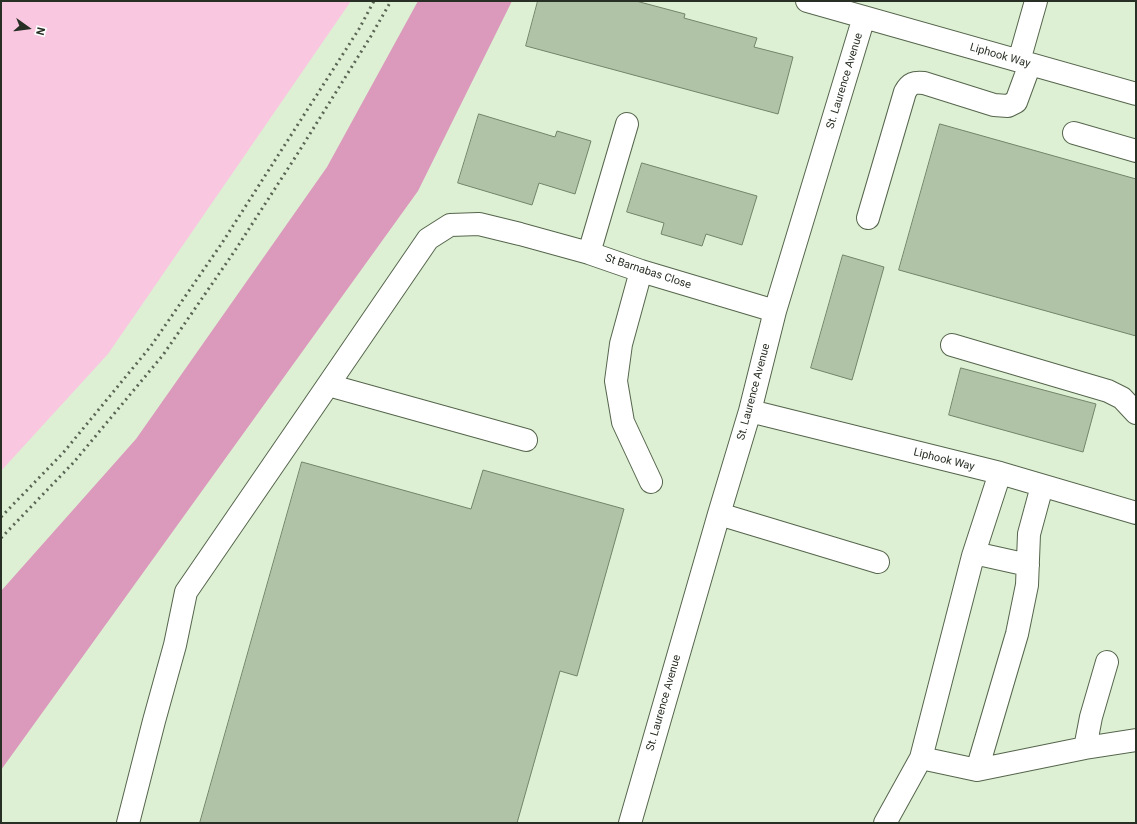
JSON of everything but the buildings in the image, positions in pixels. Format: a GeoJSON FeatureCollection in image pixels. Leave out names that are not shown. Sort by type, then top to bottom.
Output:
{"type":"FeatureCollection","features":[{"type":"Feature","properties":{"kind":"street","name":"St. Laurence Avenue"},"geometry":{"type":"LineString","coordinates":[[630,823],[750,411],[775,311],[864,17],[807,1]]}},
{"type":"Feature","properties":{"kind":"street"},"geometry":{"type":"LineString","coordinates":[[868,218],[904,92],[908,85],[916,82],[924,83],[994,105],[1008,106],[1016,102],[1036,1]]}},
{"type":"Feature","properties":{"kind":"street","name":"Liphook Way"},"geometry":{"type":"LineString","coordinates":[[864,17],[1136,94]]}},
{"type":"Feature","properties":{"kind":"street"},"geometry":{"type":"LineString","coordinates":[[589,253],[627,124]]}},
{"type":"Feature","properties":{"kind":"street"},"geometry":{"type":"LineString","coordinates":[[1074,133],[1136,151]]}},
{"type":"Feature","properties":{"kind":"street","name":"St Barnabas Close"},"geometry":{"type":"LineString","coordinates":[[128,823],[175,645],[186,592],[428,239],[450,225],[479,224],[589,253],[641,271],[775,311]]}},
{"type":"Feature","properties":{"kind":"street"},"geometry":{"type":"LineString","coordinates":[[641,271],[621,344],[616,380],[623,422],[651,482]]}},
{"type":"Feature","properties":{"kind":"street"},"geometry":{"type":"LineString","coordinates":[[952,345],[1108,391],[1122,398],[1136,413]]}},
{"type":"Feature","properties":{"kind":"street"},"geometry":{"type":"LineString","coordinates":[[328,385],[526,440]]}},
{"type":"Feature","properties":{"kind":"street","name":"Liphook Way"},"geometry":{"type":"LineString","coordinates":[[750,411],[1000,474],[1136,513]]}},
{"type":"Feature","properties":{"kind":"street"},"geometry":{"type":"LineString","coordinates":[[885,823],[921,758],[974,553],[1000,474]]}},
{"type":"Feature","properties":{"kind":"street"},"geometry":{"type":"LineString","coordinates":[[977,770],[1018,634],[1027,585],[1029,534],[1042,486]]}},
{"type":"Feature","properties":{"kind":"street"},"geometry":{"type":"LineString","coordinates":[[719,514],[878,562]]}},
{"type":"Feature","properties":{"kind":"street"},"geometry":{"type":"LineString","coordinates":[[974,553],[1028,565]]}},
{"type":"Feature","properties":{"kind":"street"},"geometry":{"type":"LineString","coordinates":[[1085,748],[1091,717],[1107,662]]}},
{"type":"Feature","properties":{"kind":"street"},"geometry":{"type":"LineString","coordinates":[[921,758],[977,770],[1085,748],[1136,740]]}},
{"type":"Feature","properties":{"kind":"shaded area"},"geometry":{"type":"Polygon","coordinates":[[[1,1],[351,1],[108,354],[1,471],[1,1]]]}},
{"type":"Feature","properties":{"kind":"shaded area"},"geometry":{"type":"Polygon","coordinates":[[[418,1],[512,1],[418,191],[1,770],[1,591],[136,439],[327,167],[418,1]]]}},
{"type":"Feature","properties":{"kind":"railway"},"geometry":{"type":"LineString","coordinates":[[1,517],[63,453],[151,346],[222,243],[359,29],[374,1]]}},
{"type":"Feature","properties":{"kind":"railway"},"geometry":{"type":"LineString","coordinates":[[1,538],[74,462],[163,355],[234,252],[298,153],[371,36],[391,1]]}}]}
